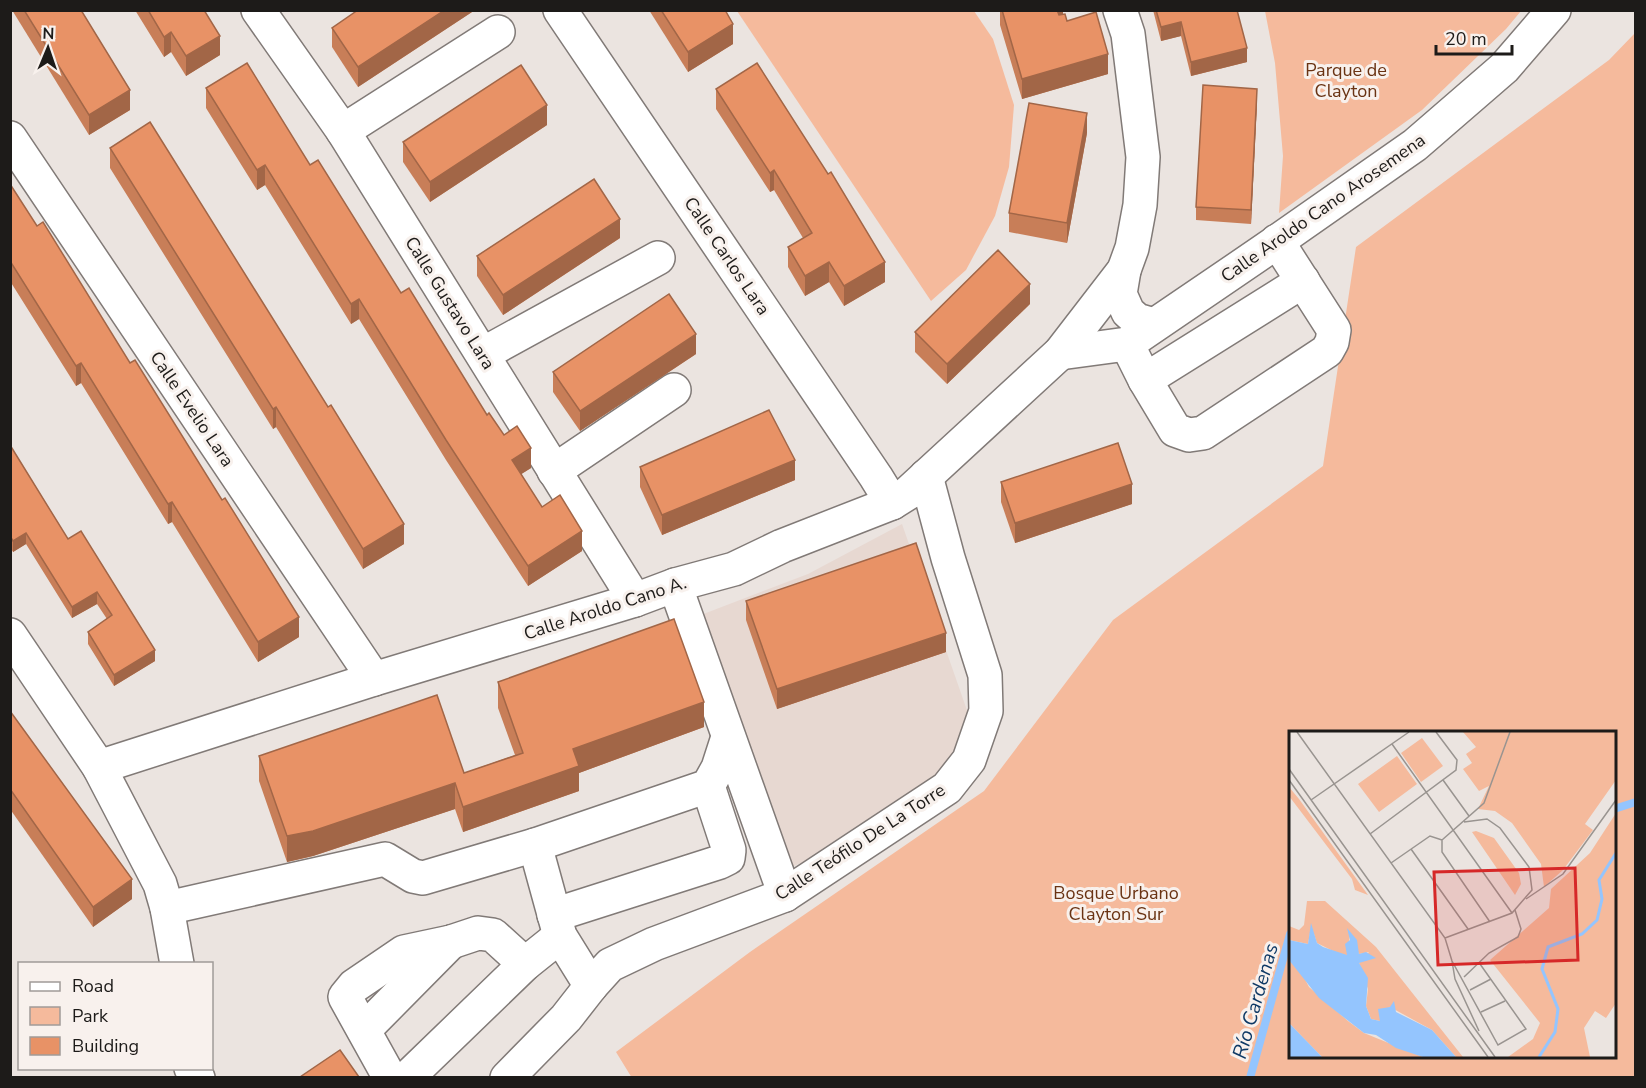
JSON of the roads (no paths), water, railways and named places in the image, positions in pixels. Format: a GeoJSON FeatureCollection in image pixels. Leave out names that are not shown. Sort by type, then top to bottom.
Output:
{"type":"FeatureCollection","features":[{"type":"Feature","properties":{"kind":"street","name":"Calle Gustavo Lara"},"geometry":{"type":"LineString","coordinates":[[258,10],[343,131],[635,600]]}},
{"type":"Feature","properties":{"kind":"street","name":"Calle Carlos Lara"},"geometry":{"type":"LineString","coordinates":[[561,10],[892,503]]}},
{"type":"Feature","properties":{"kind":"street"},"geometry":{"type":"LineString","coordinates":[[1120,10],[1128,34],[1143,157],[1140,205],[1120,294],[1128,312],[1137,320],[1154,325]]}},
{"type":"Feature","properties":{"kind":"street","name":"Calle Aroldo Cano Arosemena"},"geometry":{"type":"LineString","coordinates":[[1060,353],[1127,344],[1277,242],[1415,145],[1504,68],[1554,10]]}},
{"type":"Feature","properties":{"kind":"street"},"geometry":{"type":"LineString","coordinates":[[343,131],[498,32]]}},
{"type":"Feature","properties":{"kind":"street","name":"Calle Evelio Lara"},"geometry":{"type":"LineString","coordinates":[[10,138],[374,680]]}},
{"type":"Feature","properties":{"kind":"street"},"geometry":{"type":"LineString","coordinates":[[1127,344],[1145,380],[1175,430],[1189,435],[1203,433],[1327,351],[1332,342],[1334,330],[1277,242]]}},
{"type":"Feature","properties":{"kind":"street"},"geometry":{"type":"LineString","coordinates":[[483,354],[658,258]]}},
{"type":"Feature","properties":{"kind":"street","name":"Calle Aroldo Cano A."},"geometry":{"type":"LineString","coordinates":[[99,767],[635,600],[675,585],[734,569],[782,546],[892,503],[908,493],[1060,353],[1124,270]]}},
{"type":"Feature","properties":{"kind":"street"},"geometry":{"type":"LineString","coordinates":[[1145,380],[1303,281]]}},
{"type":"Feature","properties":{"kind":"street"},"geometry":{"type":"LineString","coordinates":[[554,471],[674,390]]}},
{"type":"Feature","properties":{"kind":"street","name":"Calle Teófilo De La Torre"},"geometry":{"type":"LineString","coordinates":[[507,1077],[566,1018],[610,965],[654,944],[785,895],[947,788],[969,760],[986,711],[985,675],[948,558],[926,476]]}},
{"type":"Feature","properties":{"kind":"street"},"geometry":{"type":"LineString","coordinates":[[675,585],[785,895]]}},
{"type":"Feature","properties":{"kind":"street"},"geometry":{"type":"LineString","coordinates":[[10,635],[99,767],[160,884],[168,908],[177,962]]}},
{"type":"Feature","properties":{"kind":"street"},"geometry":{"type":"LineString","coordinates":[[168,908],[385,859],[413,876],[423,878],[535,845],[708,786],[718,768],[728,737]]}},
{"type":"Feature","properties":{"kind":"street"},"geometry":{"type":"LineString","coordinates":[[407,1077],[525,964],[558,925],[728,858],[729,850],[708,786]]}},
{"type":"Feature","properties":{"kind":"street"},"geometry":{"type":"LineString","coordinates":[[535,845],[558,925],[591,986]]}},
{"type":"Feature","properties":{"kind":"street"},"geometry":{"type":"LineString","coordinates":[[390,1077],[364,1030],[451,942],[478,933],[493,934],[525,964]]}},
{"type":"Feature","properties":{"kind":"waterway","name":"Río Cardenas"},"geometry":{"type":"LineString","coordinates":[[1616,808],[1636,802]]}},
{"type":"Feature","properties":{"kind":"waterway","name":"Río Cardenas"},"geometry":{"type":"LineString","coordinates":[[1250,1078],[1289,938]]}},
{"type":"Feature","properties":{"kind":"park label","name":"Parque de Clayton"},"geometry":{"type":"Point","coordinates":[1346,80]}},
{"type":"Feature","properties":{"kind":"park label","name":"Bosque Urbano Clayton Sur"},"geometry":{"type":"Point","coordinates":[1116,903]}}]}
